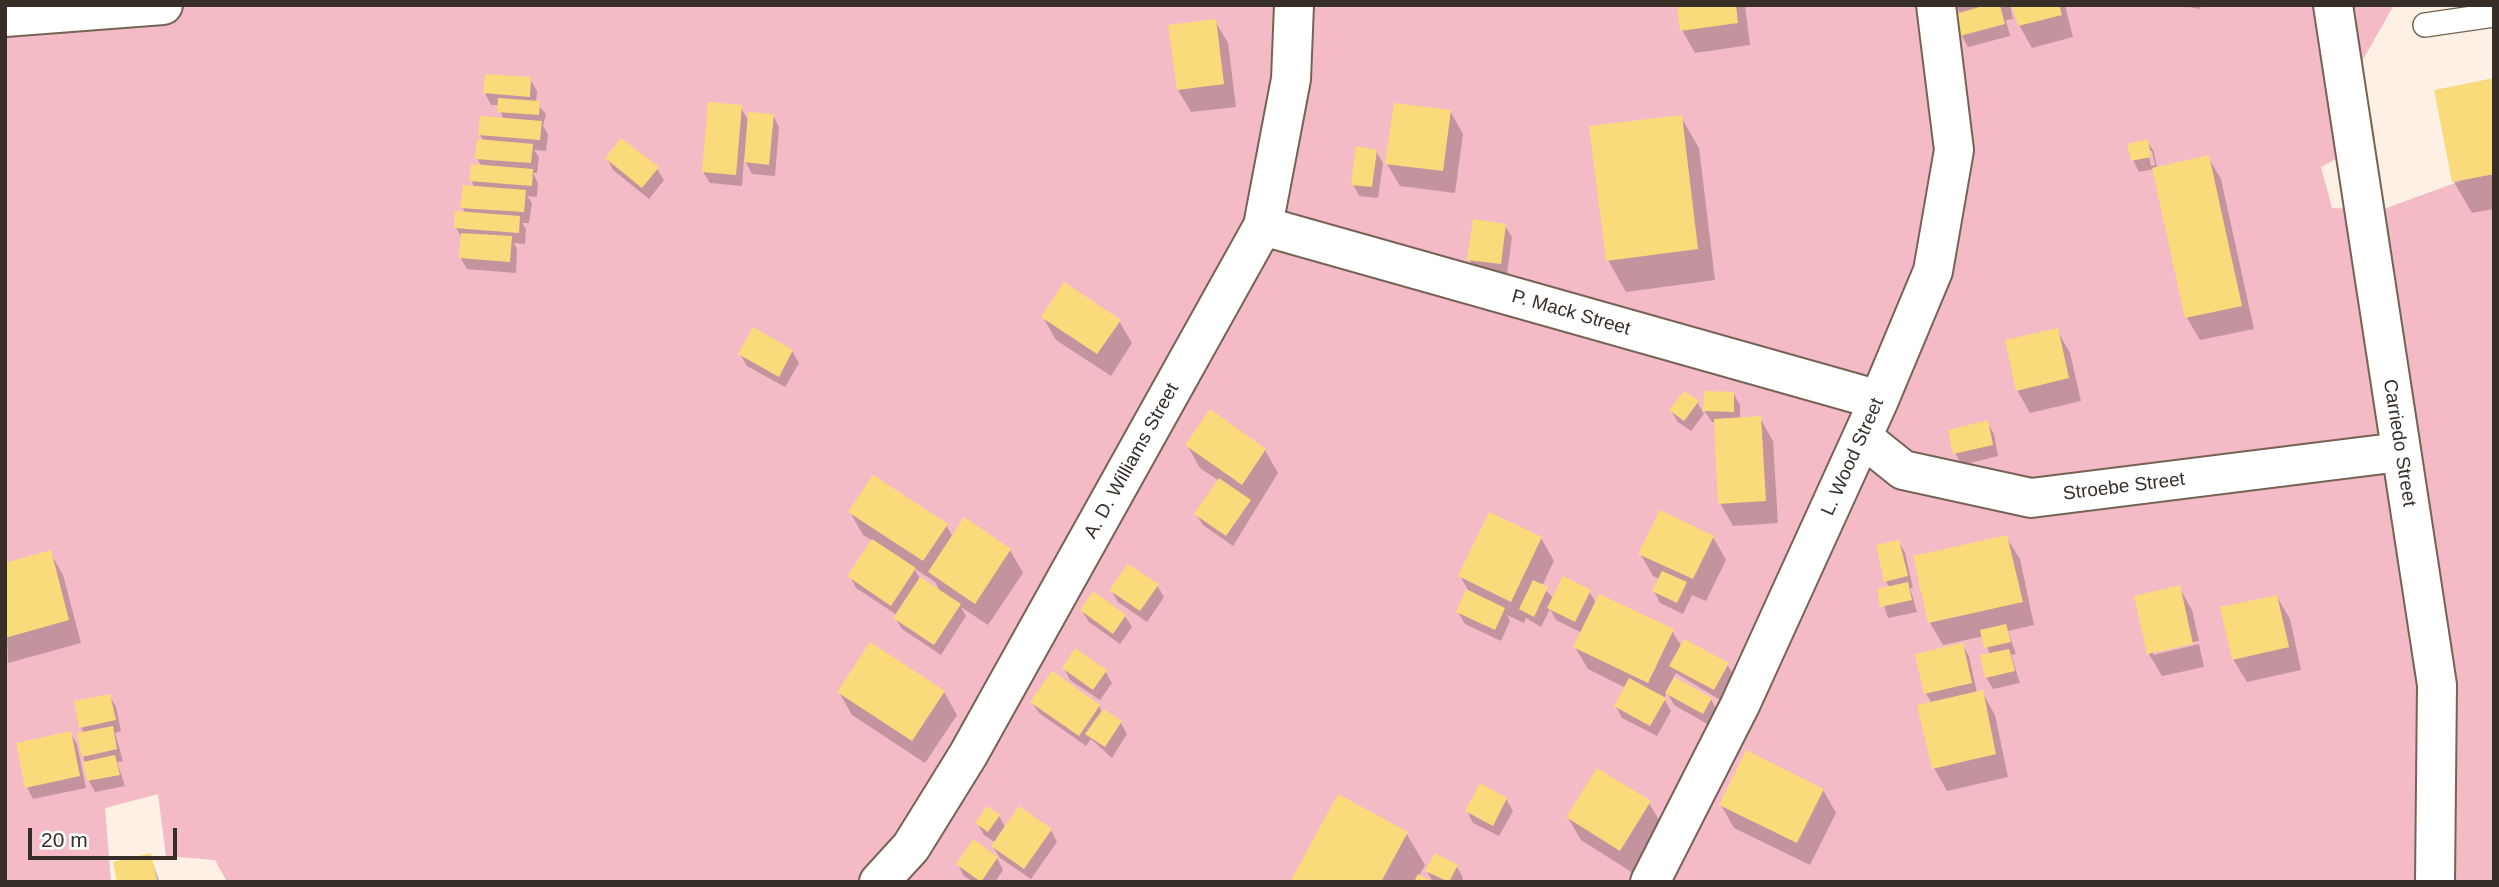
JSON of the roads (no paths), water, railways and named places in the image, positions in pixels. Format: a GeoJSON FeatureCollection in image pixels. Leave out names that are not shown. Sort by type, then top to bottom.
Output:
{"type":"FeatureCollection","features":[{"type":"Feature","properties":{"kind":"street"},"geometry":{"type":"LineString","coordinates":[[5,17],[163,5]]}},
{"type":"Feature","properties":{"kind":"street","name":"A. D. Williams Street"},"geometry":{"type":"LineString","coordinates":[[879,882],[911,846],[968,755],[1263,226],[1291,79],[1294,5]]}},
{"type":"Feature","properties":{"kind":"street","name":"L. Wood Street"},"geometry":{"type":"LineString","coordinates":[[1650,882],[1740,705],[1879,400],[1933,271],[1954,150],[1936,5]]}},
{"type":"Feature","properties":{"kind":"street","name":"Carriedo Street"},"geometry":{"type":"LineString","coordinates":[[2333,5],[2437,685],[2435,882]]}},
{"type":"Feature","properties":{"kind":"street","name":"P. Mack Street"},"geometry":{"type":"LineString","coordinates":[[1263,226],[1879,400]]}},
{"type":"Feature","properties":{"kind":"street","name":"Stroebe Street"},"geometry":{"type":"LineString","coordinates":[[1862,437],[1903,470],[2031,498],[2400,452]]}},
{"type":"Feature","properties":{"kind":"lane"},"geometry":{"type":"LineString","coordinates":[[2425,25],[2494,15]]}}]}
